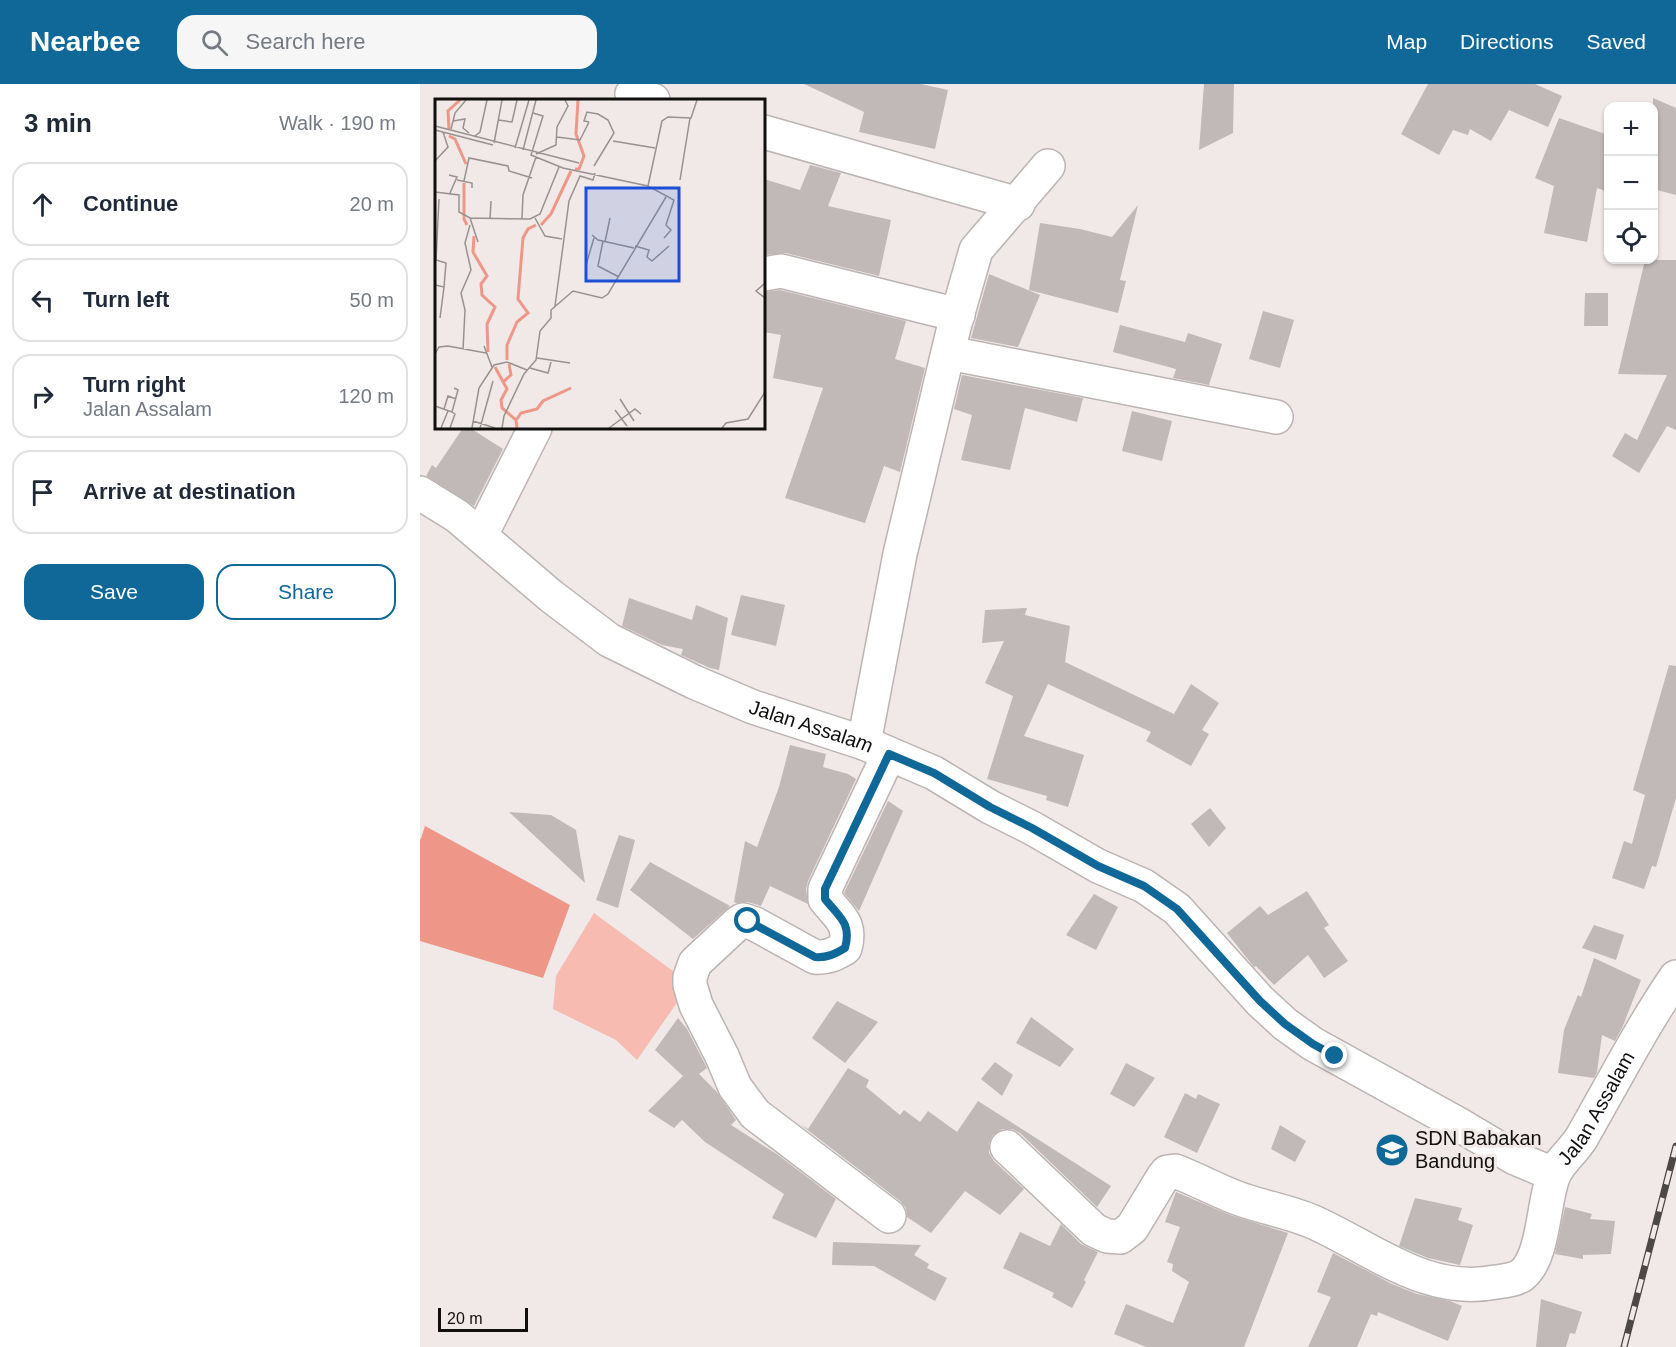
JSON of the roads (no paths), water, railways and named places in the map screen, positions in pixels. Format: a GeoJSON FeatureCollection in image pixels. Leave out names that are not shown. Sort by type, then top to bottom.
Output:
{"type":"FeatureCollection","features":[{"type":"Feature","properties":{"kind":"street"},"geometry":{"type":"LineString","coordinates":[[765,132],[1018,204]]}},
{"type":"Feature","properties":{"kind":"street"},"geometry":{"type":"LineString","coordinates":[[889,1216],[768,1125],[748,1106],[735,1087],[696,1005],[690,977],[695,963],[743,920],[815,957],[824,958],[834,955],[845,948],[848,937],[846,925],[825,899],[825,889],[876,749],[876,668],[900,554],[958,315],[976,250],[1018,204],[1048,166]]}},
{"type":"Feature","properties":{"kind":"street"},"geometry":{"type":"LineString","coordinates":[[765,274],[781,271],[958,315]]}},
{"type":"Feature","properties":{"kind":"street"},"geometry":{"type":"LineString","coordinates":[[949,353],[1276,417]]}},
{"type":"Feature","properties":{"kind":"street"},"geometry":{"type":"LineString","coordinates":[[481,535],[534,429]]}},
{"type":"Feature","properties":{"kind":"street","name":"Jalan Assalam"},"geometry":{"type":"LineString","coordinates":[[420,493],[457,516],[550,596],[609,640],[694,682],[753,707],[876,749],[934,773],[990,807],[1098,866],[1144,886],[1177,909],[1260,1001],[1285,1024],[1313,1044],[1515,1158],[1553,1174],[1580,1140],[1622,1064],[1676,977]]}},
{"type":"Feature","properties":{"kind":"street"},"geometry":{"type":"LineString","coordinates":[[1007,1147],[1094,1230],[1107,1236],[1120,1237],[1132,1228],[1163,1177],[1167,1172],[1175,1171],[1237,1198],[1308,1220],[1407,1270],[1454,1285],[1482,1285],[1514,1279],[1521,1275],[1534,1259],[1553,1174]]}},
{"type":"Feature","properties":{"kind":"railway"},"geometry":{"type":"LineString","coordinates":[[1624,1347],[1676,1146]]}},
{"type":"Feature","properties":{"kind":"place","name":"SDN Babakan Bandung"},"geometry":{"type":"Point","coordinates":[1392,1150]}}]}
